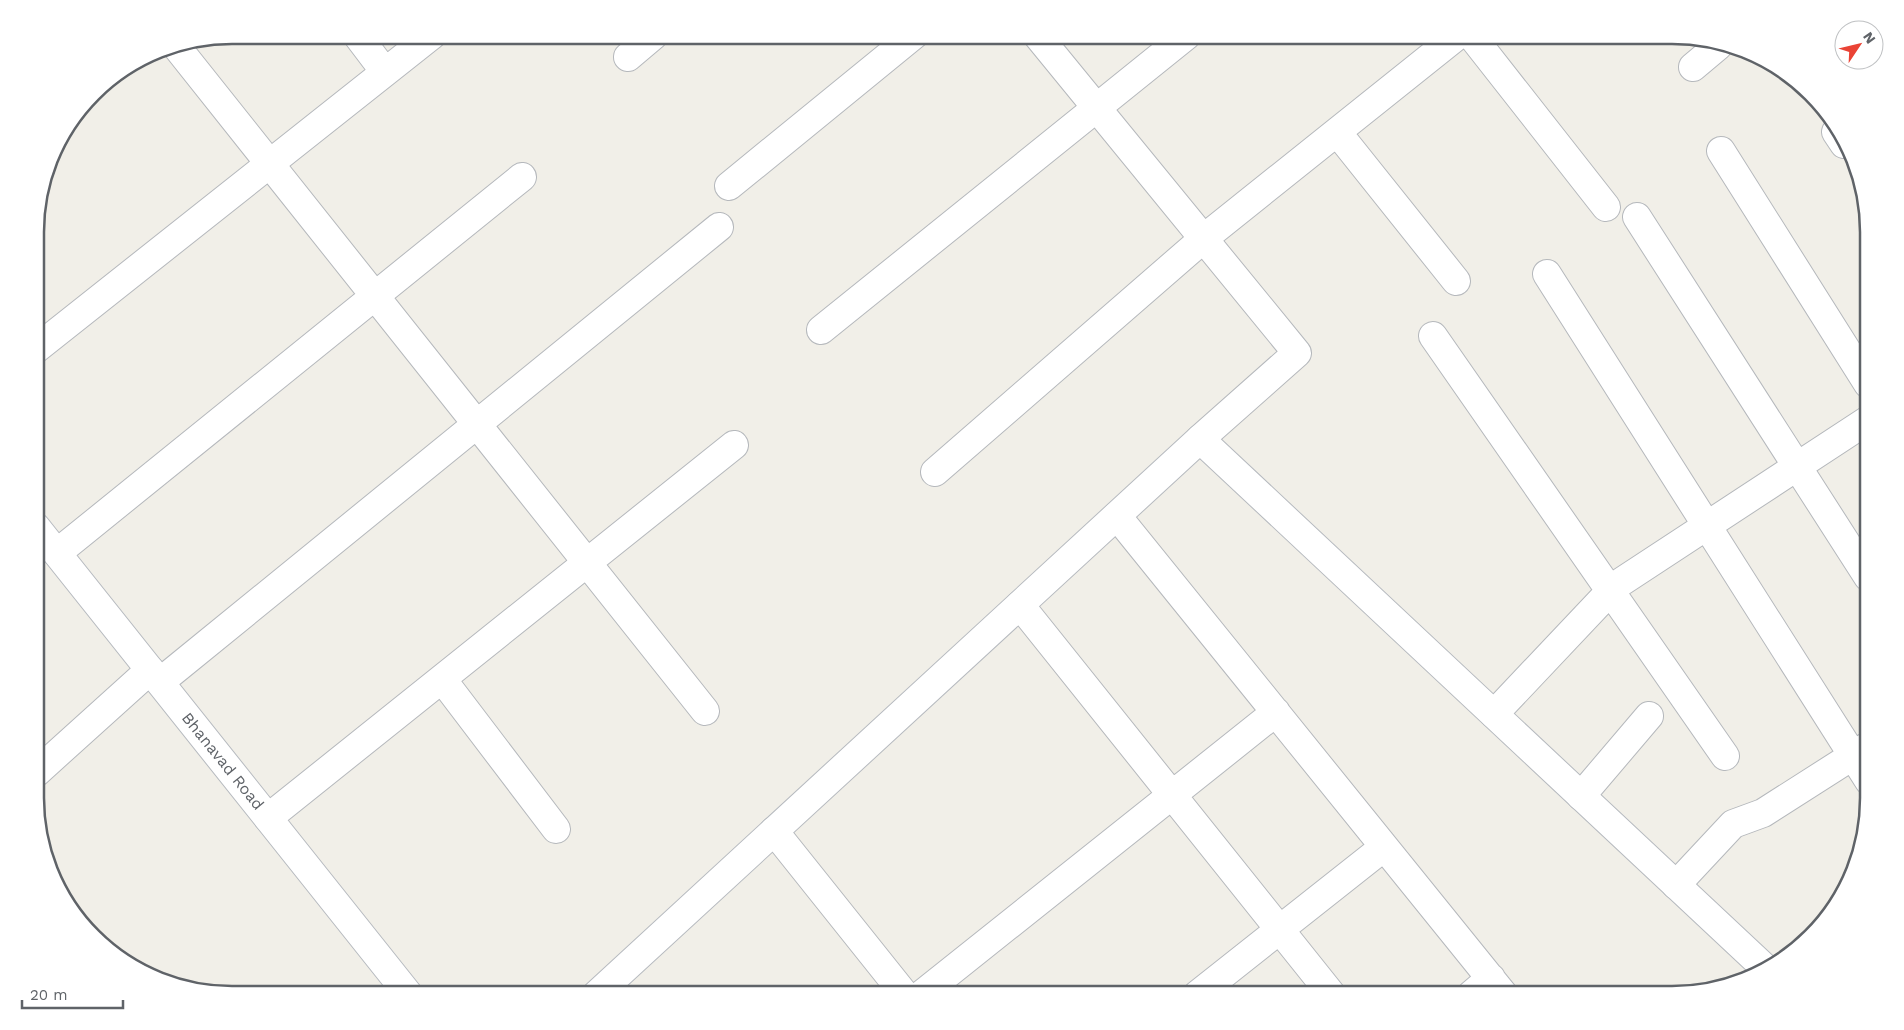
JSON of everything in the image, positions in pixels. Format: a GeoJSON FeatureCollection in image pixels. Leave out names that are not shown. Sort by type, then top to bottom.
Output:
{"type":"FeatureCollection","features":[{"type":"Feature","properties":{"kind":"street"},"geometry":{"type":"LineString","coordinates":[[364,44],[385,72]]}},
{"type":"Feature","properties":{"kind":"street"},"geometry":{"type":"LineString","coordinates":[[44,343],[421,44]]}},
{"type":"Feature","properties":{"kind":"street"},"geometry":{"type":"LineString","coordinates":[[628,56],[643,44]]}},
{"type":"Feature","properties":{"kind":"street"},"geometry":{"type":"LineString","coordinates":[[729,186],[903,44]]}},
{"type":"Feature","properties":{"kind":"street"},"geometry":{"type":"LineString","coordinates":[[606,986],[1200,439],[1296,353],[1044,44]]}},
{"type":"Feature","properties":{"kind":"street"},"geometry":{"type":"LineString","coordinates":[[821,330],[1176,44]]}},
{"type":"Feature","properties":{"kind":"street"},"geometry":{"type":"LineString","coordinates":[[935,472],[1203,239],[1447,44]]}},
{"type":"Feature","properties":{"kind":"street"},"geometry":{"type":"LineString","coordinates":[[1478,44],[1606,207]]}},
{"type":"Feature","properties":{"kind":"street"},"geometry":{"type":"LineString","coordinates":[[1692,67],[1715,48]]}},
{"type":"Feature","properties":{"kind":"street"},"geometry":{"type":"LineString","coordinates":[[180,51],[705,711]]}},
{"type":"Feature","properties":{"kind":"street"},"geometry":{"type":"LineString","coordinates":[[1337,132],[1456,281]]}},
{"type":"Feature","properties":{"kind":"street"},"geometry":{"type":"LineString","coordinates":[[1721,151],[1860,371]]}},
{"type":"Feature","properties":{"kind":"street"},"geometry":{"type":"LineString","coordinates":[[57,553],[522,177]]}},
{"type":"Feature","properties":{"kind":"street"},"geometry":{"type":"LineString","coordinates":[[1637,217],[1860,564]]}},
{"type":"Feature","properties":{"kind":"street"},"geometry":{"type":"LineString","coordinates":[[44,766],[155,676],[477,424],[719,227]]}},
{"type":"Feature","properties":{"kind":"street"},"geometry":{"type":"LineString","coordinates":[[1547,274],[1707,525],[1860,749]]}},
{"type":"Feature","properties":{"kind":"street"},"geometry":{"type":"LineString","coordinates":[[1433,336],[1725,756]]}},
{"type":"Feature","properties":{"kind":"street"},"geometry":{"type":"LineString","coordinates":[[1494,714],[1610,590],[1860,425]]}},
{"type":"Feature","properties":{"kind":"street"},"geometry":{"type":"LineString","coordinates":[[1200,439],[1761,964]]}},
{"type":"Feature","properties":{"kind":"street"},"geometry":{"type":"LineString","coordinates":[[268,818],[734,445]]}},
{"type":"Feature","properties":{"kind":"street"},"geometry":{"type":"LineString","coordinates":[[1117,516],[1384,846],[1487,986]]}},
{"type":"Feature","properties":{"kind":"street","name":"Bhanavad Road"},"geometry":{"type":"LineString","coordinates":[[44,537],[402,986]]}},
{"type":"Feature","properties":{"kind":"street"},"geometry":{"type":"LineString","coordinates":[[1020,605],[1325,986]]}},
{"type":"Feature","properties":{"kind":"street"},"geometry":{"type":"LineString","coordinates":[[442,679],[556,829]]}},
{"type":"Feature","properties":{"kind":"street"},"geometry":{"type":"LineString","coordinates":[[932,986],[1276,712]]}},
{"type":"Feature","properties":{"kind":"street"},"geometry":{"type":"LineString","coordinates":[[1581,796],[1650,716]]}},
{"type":"Feature","properties":{"kind":"street"},"geometry":{"type":"LineString","coordinates":[[1676,885],[1733,824],[1764,813],[1860,751]]}},
{"type":"Feature","properties":{"kind":"street"},"geometry":{"type":"LineString","coordinates":[[774,831],[898,986]]}},
{"type":"Feature","properties":{"kind":"street"},"geometry":{"type":"LineString","coordinates":[[1208,986],[1384,846]]}}]}
